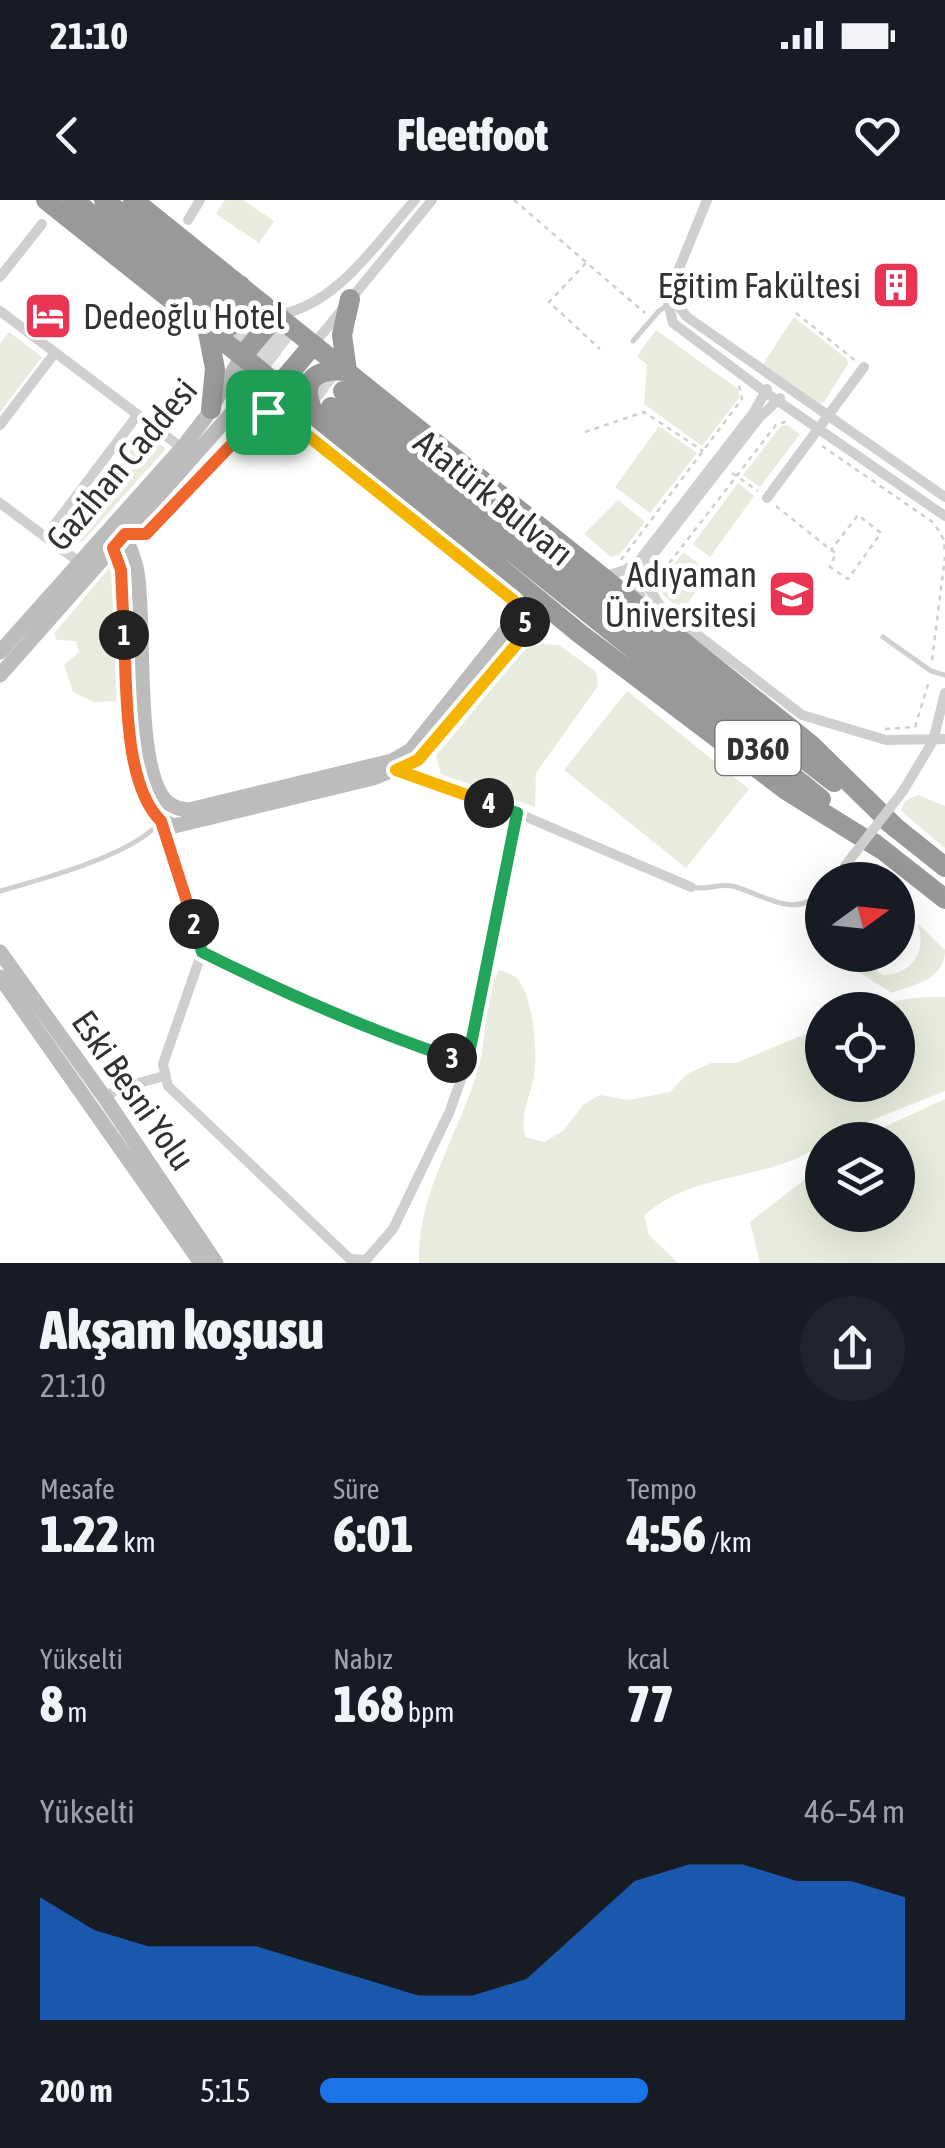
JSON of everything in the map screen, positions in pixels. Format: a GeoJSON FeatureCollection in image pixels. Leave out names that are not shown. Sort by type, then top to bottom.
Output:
{"type":"FeatureCollection","features":[{"type":"Feature","properties":{"kind":"highway"},"geometry":{"type":"LineString","coordinates":[[46,200],[221,305],[277,315],[314,345],[334,396],[579,633],[786,790],[881,849],[945,899]]}},
{"type":"Feature","properties":{"kind":"highway"},"geometry":{"type":"LineString","coordinates":[[72,200],[221,305]]}},
{"type":"Feature","properties":{"kind":"highway"},"geometry":{"type":"LineString","coordinates":[[104,200],[221,305]]}},
{"type":"Feature","properties":{"kind":"highway"},"geometry":{"type":"LineString","coordinates":[[133,200],[221,305],[242,356],[279,386],[334,396],[606,571],[644,613],[810,744],[896,829]]}},
{"type":"Feature","properties":{"kind":"highway"},"geometry":{"type":"LineString","coordinates":[[334,396],[350,299]]}},
{"type":"Feature","properties":{"kind":"highway"},"geometry":{"type":"LineString","coordinates":[[211,410],[221,305]]}},
{"type":"Feature","properties":{"kind":"highway"},"geometry":{"type":"LineString","coordinates":[[242,356],[277,315]]}},
{"type":"Feature","properties":{"kind":"highway"},"geometry":{"type":"LineString","coordinates":[[279,386],[314,345]]}},
{"type":"Feature","properties":{"kind":"highway","name":"Atatürk Bulvarı"},"geometry":{"type":"LineString","coordinates":[[334,396],[945,868]]}},
{"type":"Feature","properties":{"kind":"main road","name":"Gazihan Caddesi"},"geometry":{"type":"LineString","coordinates":[[3,642],[182,448],[211,410],[242,356]]}},
{"type":"Feature","properties":{"kind":"main road","name":"Gazihan Caddesi"},"geometry":{"type":"LineString","coordinates":[[0,675],[244,400],[279,386]]}},
{"type":"Feature","properties":{"kind":"main road"},"geometry":{"type":"LineString","coordinates":[[125,534],[137,572],[144,721],[152,768],[166,801],[189,810],[394,766]]}},
{"type":"Feature","properties":{"kind":"main road"},"geometry":{"type":"LineString","coordinates":[[113,548],[121,570],[130,724],[144,796],[161,821],[183,826],[394,766],[512,623],[525,614]]}},
{"type":"Feature","properties":{"kind":"main road","name":"Eski Besni Yolu"},"geometry":{"type":"LineString","coordinates":[[0,952],[106,1098],[216,1263]]}},
{"type":"Feature","properties":{"kind":"main road","name":"Eski Besni Yolu"},"geometry":{"type":"LineString","coordinates":[[0,977],[201,1263]]}},
{"type":"Feature","properties":{"kind":"street"},"geometry":{"type":"LineString","coordinates":[[188,220],[200,200]]}},
{"type":"Feature","properties":{"kind":"street"},"geometry":{"type":"LineString","coordinates":[[277,315],[303,308],[338,286],[415,200]]}},
{"type":"Feature","properties":{"kind":"street"},"geometry":{"type":"LineString","coordinates":[[314,345],[432,200]]}},
{"type":"Feature","properties":{"kind":"street"},"geometry":{"type":"LineString","coordinates":[[707,200],[672,282],[673,323],[765,392],[945,516]]}},
{"type":"Feature","properties":{"kind":"street"},"geometry":{"type":"LineString","coordinates":[[0,276],[42,224]]}},
{"type":"Feature","properties":{"kind":"street"},"geometry":{"type":"LineString","coordinates":[[672,304],[774,380],[945,496]]}},
{"type":"Feature","properties":{"kind":"street"},"geometry":{"type":"LineString","coordinates":[[0,312],[182,448]]}},
{"type":"Feature","properties":{"kind":"street"},"geometry":{"type":"LineString","coordinates":[[0,425],[54,354]]}},
{"type":"Feature","properties":{"kind":"street"},"geometry":{"type":"LineString","coordinates":[[767,498],[864,367]]}},
{"type":"Feature","properties":{"kind":"street"},"geometry":{"type":"LineString","coordinates":[[606,571],[626,570],[639,560],[754,412],[774,380]]}},
{"type":"Feature","properties":{"kind":"street"},"geometry":{"type":"LineString","coordinates":[[644,613],[639,589],[645,582],[648,560],[787,388]]}},
{"type":"Feature","properties":{"kind":"street"},"geometry":{"type":"LineString","coordinates":[[125,534],[146,534],[256,419],[276,412],[354,471],[513,600],[525,614]]}},
{"type":"Feature","properties":{"kind":"street"},"geometry":{"type":"LineString","coordinates":[[46,536],[136,416]]}},
{"type":"Feature","properties":{"kind":"street"},"geometry":{"type":"LineString","coordinates":[[0,503],[79,562]]}},
{"type":"Feature","properties":{"kind":"street"},"geometry":{"type":"LineString","coordinates":[[645,582],[660,606],[802,715],[880,738],[939,740]]}},
{"type":"Feature","properties":{"kind":"street"},"geometry":{"type":"LineString","coordinates":[[848,862],[939,740],[945,694]]}},
{"type":"Feature","properties":{"kind":"street"},"geometry":{"type":"LineString","coordinates":[[394,766],[691,887]]}},
{"type":"Feature","properties":{"kind":"street"},"geometry":{"type":"LineString","coordinates":[[161,821],[202,952],[164,1064],[168,1086],[350,1259],[358,1261],[374,1256],[393,1230],[449,1113],[467,1064],[517,813]]}},
{"type":"Feature","properties":{"kind":"street"},"geometry":{"type":"LineString","coordinates":[[202,952],[371,1030],[467,1064]]}},
{"type":"Feature","properties":{"kind":"street"},"geometry":{"type":"LineString","coordinates":[[106,1098],[118,1089],[164,1076]]}},
{"type":"Feature","properties":{"kind":"lane"},"geometry":{"type":"LineString","coordinates":[[633,341],[672,304]]}},
{"type":"Feature","properties":{"kind":"lane"},"geometry":{"type":"LineString","coordinates":[[884,638],[931,671],[945,674]]}},
{"type":"Feature","properties":{"kind":"lane"},"geometry":{"type":"LineString","coordinates":[[0,891],[130,847],[150,835],[161,821]]}},
{"type":"Feature","properties":{"kind":"lane"},"geometry":{"type":"LineString","coordinates":[[691,887],[731,886],[792,906],[805,904]]}},
{"type":"Feature","properties":{"kind":"path"},"geometry":{"type":"LineString","coordinates":[[514,200],[652,319]]}},
{"type":"Feature","properties":{"kind":"path"},"geometry":{"type":"LineString","coordinates":[[587,262],[550,302],[600,348]]}},
{"type":"Feature","properties":{"kind":"path"},"geometry":{"type":"LineString","coordinates":[[796,313],[864,367]]}},
{"type":"Feature","properties":{"kind":"path"},"geometry":{"type":"LineString","coordinates":[[606,571],[742,399],[739,386]]}},
{"type":"Feature","properties":{"kind":"path"},"geometry":{"type":"LineString","coordinates":[[586,432],[644,412],[703,451]]}},
{"type":"Feature","properties":{"kind":"path"},"geometry":{"type":"LineString","coordinates":[[645,582],[776,424],[789,422]]}},
{"type":"Feature","properties":{"kind":"path"},"geometry":{"type":"LineString","coordinates":[[822,446],[934,523],[942,534],[945,555],[932,662]]}},
{"type":"Feature","properties":{"kind":"path"},"geometry":{"type":"LineString","coordinates":[[723,466],[767,498],[831,550],[836,553],[830,566],[848,580],[881,534],[858,515],[831,550]]}},
{"type":"Feature","properties":{"kind":"path"},"geometry":{"type":"LineString","coordinates":[[880,738],[886,728],[916,726],[929,682]]}},
{"type":"Feature","properties":{"kind":"shaded area"},"geometry":{"type":"Polygon","coordinates":[[[225,200],[243,200],[274,221],[259,243],[216,214],[225,200]]]}},
{"type":"Feature","properties":{"kind":"shaded area"},"geometry":{"type":"Polygon","coordinates":[[[794,317],[847,359],[848,364],[824,402],[819,403],[763,364],[794,317]]]}},
{"type":"Feature","properties":{"kind":"shaded area"},"geometry":{"type":"Polygon","coordinates":[[[656,330],[738,389],[739,398],[702,446],[644,404],[647,365],[637,356],[656,330]]]}},
{"type":"Feature","properties":{"kind":"shaded area"},"geometry":{"type":"Polygon","coordinates":[[[9,332],[42,357],[0,412],[0,344],[9,332]]]}},
{"type":"Feature","properties":{"kind":"shaded area"},"geometry":{"type":"Polygon","coordinates":[[[787,425],[800,434],[760,487],[743,475],[781,426],[787,425]]]}},
{"type":"Feature","properties":{"kind":"shaded area"},"geometry":{"type":"Polygon","coordinates":[[[659,426],[697,453],[650,513],[615,487],[659,426]]]}},
{"type":"Feature","properties":{"kind":"shaded area"},"geometry":{"type":"Polygon","coordinates":[[[145,430],[166,449],[82,542],[71,531],[145,430]]]}},
{"type":"Feature","properties":{"kind":"shaded area"},"geometry":{"type":"Polygon","coordinates":[[[738,483],[754,496],[710,557],[693,544],[738,483]]]}},
{"type":"Feature","properties":{"kind":"shaded area"},"geometry":{"type":"Polygon","coordinates":[[[618,500],[645,522],[619,555],[611,557],[584,534],[618,500]]]}},
{"type":"Feature","properties":{"kind":"shaded area"},"geometry":{"type":"Polygon","coordinates":[[[683,552],[710,572],[682,611],[663,595],[660,583],[683,552]]]}},
{"type":"Feature","properties":{"kind":"shaded area"},"geometry":{"type":"Polygon","coordinates":[[[109,568],[123,701],[94,702],[73,692],[64,665],[79,652],[76,641],[57,640],[54,634],[109,568]]]}},
{"type":"Feature","properties":{"kind":"shaded area"},"geometry":{"type":"Polygon","coordinates":[[[540,644],[559,645],[596,672],[598,686],[536,773],[535,807],[441,774],[436,756],[524,649],[540,644]]]}},
{"type":"Feature","properties":{"kind":"shaded area"},"geometry":{"type":"Polygon","coordinates":[[[627,691],[749,789],[686,868],[564,770],[627,691]]]}},
{"type":"Feature","properties":{"kind":"shaded area"},"geometry":{"type":"Polygon","coordinates":[[[918,795],[945,806],[945,848],[901,811],[905,801],[918,795]]]}},
{"type":"Feature","properties":{"kind":"shaded area"},"geometry":{"type":"Polygon","coordinates":[[[917,923],[945,950],[944,960],[934,974],[890,992],[858,972],[915,972],[920,933],[917,923]]]}},
{"type":"Feature","properties":{"kind":"shaded area"},"geometry":{"type":"Polygon","coordinates":[[[499,970],[512,975],[526,993],[533,1022],[535,1065],[525,1112],[525,1137],[544,1142],[563,1131],[584,1104],[600,1095],[628,1100],[670,1092],[687,1074],[711,1063],[736,1063],[805,1034],[805,1102],[915,1102],[915,998],[945,997],[945,1091],[867,1122],[805,1122],[805,1154],[801,1156],[707,1183],[663,1202],[644,1216],[649,1235],[678,1263],[419,1263],[425,1212],[478,1069],[499,970]]]}},
{"type":"Feature","properties":{"kind":"shaded area"},"geometry":{"type":"Polygon","coordinates":[[[945,1099],[945,1263],[760,1263],[750,1222],[805,1179],[805,1232],[915,1232],[915,1122],[895,1122],[945,1099]]]}},
{"type":"Feature","properties":{"kind":"tunnel"},"geometry":{"type":"LineString","coordinates":[[225,295],[343,391]]}},
{"type":"Feature","properties":{"kind":"tunnel"},"geometry":{"type":"LineString","coordinates":[[213,311],[331,407]]}},
{"type":"Feature","properties":{"kind":"place","name":"Eğitim Fakültesi"},"geometry":{"type":"Point","coordinates":[896,285]}},
{"type":"Feature","properties":{"kind":"place","name":"Dedeoğlu Hotel"},"geometry":{"type":"Point","coordinates":[48,316]}},
{"type":"Feature","properties":{"kind":"place","name":"Adıyaman Üniversitesi"},"geometry":{"type":"Point","coordinates":[792,594]}},
{"type":"Feature","properties":{"kind":"route"},"geometry":{"type":"LineString","coordinates":[[268,412],[282,415],[354,471],[513,600],[525,614],[526,633],[418,760],[396,770],[517,813],[467,1064],[371,1030],[202,952],[161,821],[144,796],[130,724],[121,570],[113,548],[125,534],[146,534],[162,520],[256,419],[268,412]]}}]}
